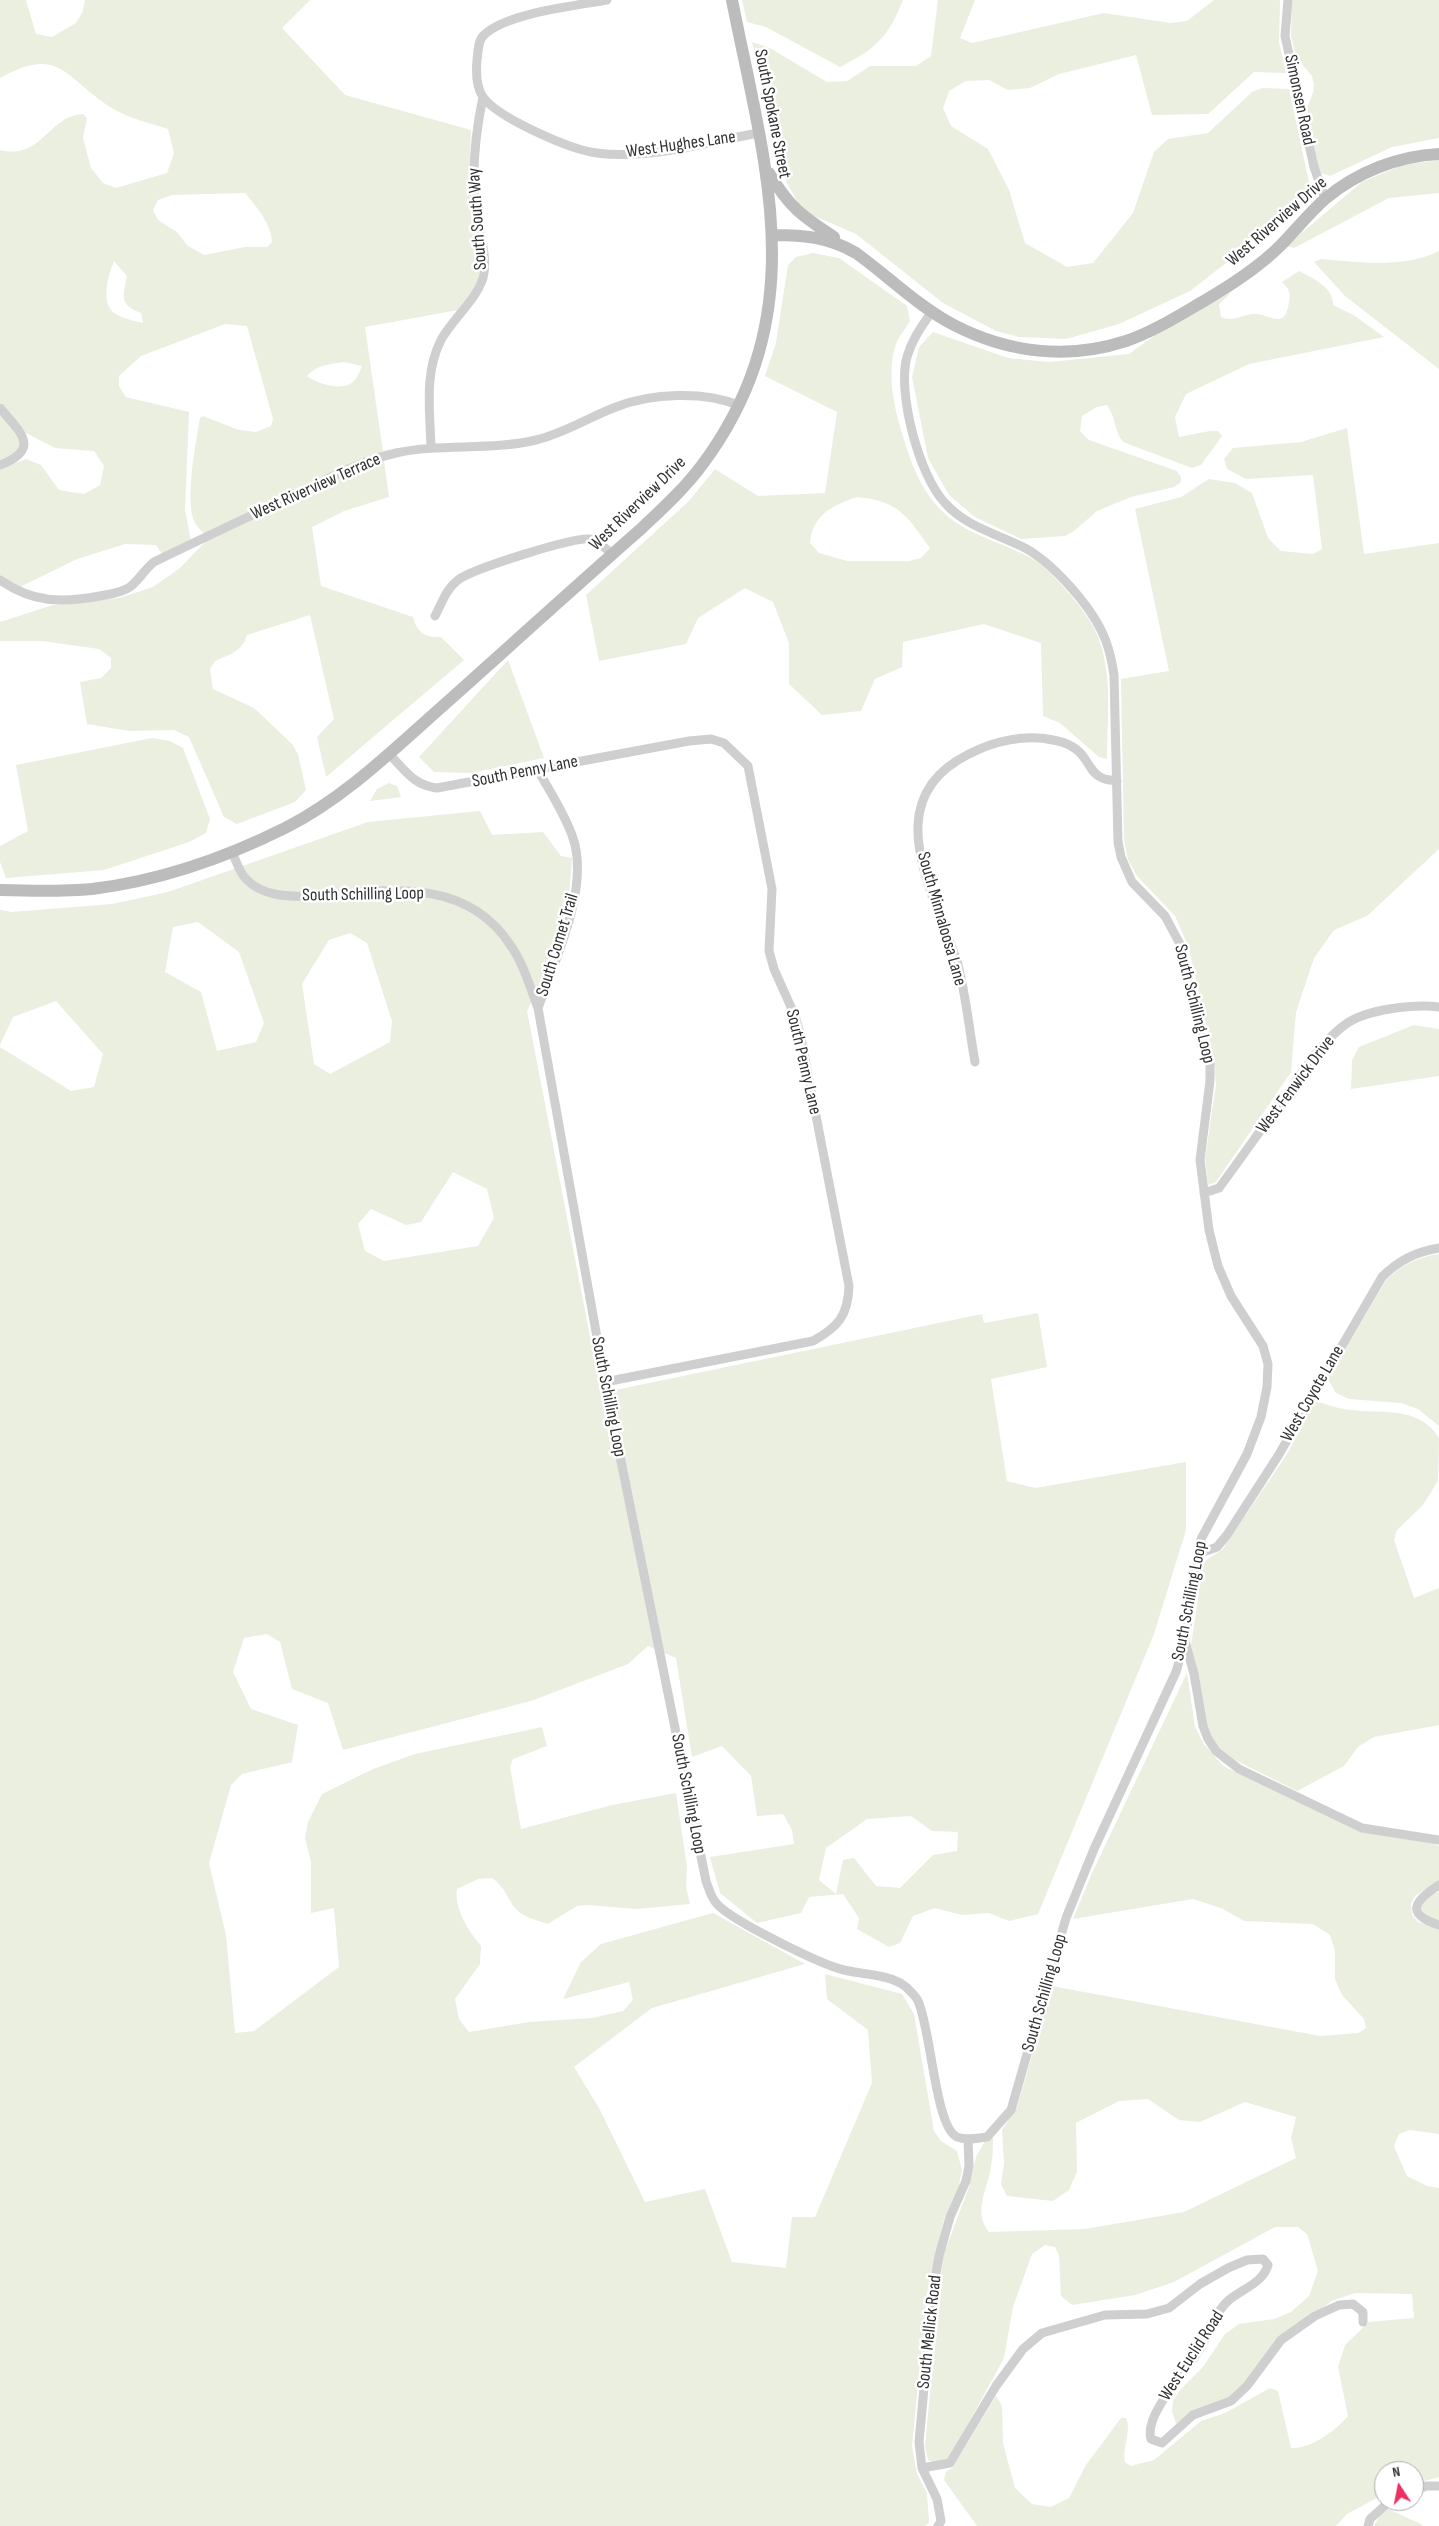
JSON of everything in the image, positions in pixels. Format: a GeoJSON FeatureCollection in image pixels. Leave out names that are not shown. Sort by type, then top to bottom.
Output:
{"type":"FeatureCollection","features":[{"type":"Feature","properties":{"kind":"street"},"geometry":{"type":"LineString","coordinates":[[483,97],[476,72],[482,36],[509,20],[607,0]]}},
{"type":"Feature","properties":{"kind":"street","name":"South Spokane Street"},"geometry":{"type":"LineString","coordinates":[[732,0],[766,167],[773,235]]}},
{"type":"Feature","properties":{"kind":"street","name":"Simonsen Road"},"geometry":{"type":"LineString","coordinates":[[1288,0],[1285,36],[1314,167],[1325,199]]}},
{"type":"Feature","properties":{"kind":"street","name":"West Hughes Lane"},"geometry":{"type":"LineString","coordinates":[[483,97],[501,112],[542,134],[577,149],[598,154],[647,153],[758,133]]}},
{"type":"Feature","properties":{"kind":"street","name":"South South Way"},"geometry":{"type":"LineString","coordinates":[[431,448],[430,383],[432,359],[442,338],[480,286],[484,275],[485,261],[476,213],[473,172],[477,125],[483,97]]}},
{"type":"Feature","properties":{"kind":"street","name":"West Riverview Drive"},"geometry":{"type":"LineString","coordinates":[[0,890],[49,891],[92,889],[128,883],[178,871],[232,852],[286,828],[325,803],[388,754],[679,492],[707,458],[738,405],[761,345],[772,277],[773,235],[801,235],[829,239],[856,253],[952,324],[1007,346],[1057,353],[1091,350],[1127,341],[1176,317],[1238,280],[1279,247],[1325,199],[1365,174],[1396,160],[1439,154]]}},
{"type":"Feature","properties":{"kind":"street"},"geometry":{"type":"LineString","coordinates":[[766,167],[782,195],[795,211],[856,253]]}},
{"type":"Feature","properties":{"kind":"street","name":"South Schilling Loop"},"geometry":{"type":"LineString","coordinates":[[232,852],[245,879],[271,893],[298,896],[419,890],[459,902],[488,921],[511,945],[524,970],[538,1008],[605,1382],[706,1881],[711,1895],[718,1906],[747,1925],[819,1962],[843,1970],[891,1980],[904,1986],[918,1999],[926,2022],[938,2094],[949,2130],[957,2137],[968,2139],[987,2137],[1012,2110],[1066,1918],[1094,1849],[1166,1699],[1185,1640],[1198,1554],[1207,1525],[1247,1454],[1261,1417],[1267,1387],[1268,1364],[1263,1346],[1231,1296],[1218,1266],[1204,1193],[1200,1160],[1210,1081],[1210,1064],[1195,1014],[1181,946],[1165,916],[1132,882],[1120,858],[1114,675],[1105,639],[1091,614],[1077,595],[1040,557],[978,527],[944,503],[930,482],[921,462],[905,399],[904,378],[907,358],[914,338],[932,311]]}},
{"type":"Feature","properties":{"kind":"street","name":"West Riverview Terrace"},"geometry":{"type":"LineString","coordinates":[[0,580],[20,592],[48,601],[78,600],[121,591],[131,586],[154,562],[350,469],[395,453],[431,448],[498,446],[534,440],[563,432],[628,402],[676,396],[720,398],[738,405]]}},
{"type":"Feature","properties":{"kind":"street"},"geometry":{"type":"LineString","coordinates":[[0,408],[22,434],[25,443],[23,452],[16,459],[0,464]]}},
{"type":"Feature","properties":{"kind":"street"},"geometry":{"type":"LineString","coordinates":[[436,616],[448,590],[459,579],[520,556],[582,539],[598,543],[612,554]]}},
{"type":"Feature","properties":{"kind":"street","name":"South Minnaloosa Lane"},"geometry":{"type":"LineString","coordinates":[[975,1062],[957,962],[927,878],[918,832],[918,811],[926,789],[943,770],[981,747],[1003,741],[1028,738],[1053,740],[1074,747],[1084,757],[1094,773],[1103,779],[1117,781]]}},
{"type":"Feature","properties":{"kind":"street","name":"South Penny Lane"},"geometry":{"type":"LineString","coordinates":[[388,754],[413,780],[421,785],[437,788],[689,741],[711,739],[724,743],[731,748],[748,766],[772,889],[769,951],[774,969],[795,1016],[800,1033],[849,1286],[849,1302],[843,1316],[831,1331],[813,1341],[605,1382]]}},
{"type":"Feature","properties":{"kind":"street","name":"South Comet Trail"},"geometry":{"type":"LineString","coordinates":[[538,770],[573,838],[578,858],[574,900],[538,1008]]}},
{"type":"Feature","properties":{"kind":"street","name":"West Fenwick Drive"},"geometry":{"type":"LineString","coordinates":[[1204,1193],[1219,1188],[1301,1074],[1332,1036],[1348,1023],[1369,1015],[1418,1005],[1439,1007]]}},
{"type":"Feature","properties":{"kind":"street","name":"West Coyote Lane"},"geometry":{"type":"LineString","coordinates":[[1198,1554],[1217,1547],[1227,1535],[1278,1456],[1382,1276],[1394,1265],[1409,1256],[1439,1248]]}},
{"type":"Feature","properties":{"kind":"street"},"geometry":{"type":"LineString","coordinates":[[1185,1640],[1194,1674],[1203,1726],[1212,1745],[1226,1759],[1239,1769],[1362,1828],[1439,1840]]}},
{"type":"Feature","properties":{"kind":"street"},"geometry":{"type":"LineString","coordinates":[[1439,1885],[1423,1895],[1418,1902],[1417,1910],[1423,1920],[1439,1925]]}},
{"type":"Feature","properties":{"kind":"street","name":"South Mellick Road"},"geometry":{"type":"LineString","coordinates":[[938,2526],[941,2521],[937,2499],[922,2468],[919,2442],[933,2291],[939,2256],[950,2217],[966,2180],[969,2166],[968,2139]]}},
{"type":"Feature","properties":{"kind":"street","name":"West Euclid Road"},"geometry":{"type":"LineString","coordinates":[[922,2468],[950,2463],[1000,2381],[1023,2349],[1042,2333],[1057,2327],[1105,2315],[1147,2314],[1169,2308],[1200,2284],[1247,2260],[1264,2259],[1268,2265],[1266,2271],[1259,2280],[1228,2301],[1217,2315],[1201,2348],[1164,2399],[1150,2426],[1150,2439],[1157,2443],[1162,2443],[1193,2415],[1231,2401],[1247,2386],[1280,2340],[1315,2316],[1339,2305],[1354,2304],[1363,2312],[1362,2322]]}},
{"type":"Feature","properties":{"kind":"street"},"geometry":{"type":"LineString","coordinates":[[1424,2487],[1439,2486]]}},
{"type":"Feature","properties":{"kind":"street"},"geometry":{"type":"LineString","coordinates":[[1368,2526],[1370,2519],[1379,2511]]}},
{"type":"Feature","properties":{"kind":"shaded area"},"geometry":{"type":"Polygon","coordinates":[[[0,0],[26,0],[36,34],[52,37],[76,23],[83,11],[85,0],[310,0],[282,28],[345,95],[471,130],[469,175],[473,215],[481,261],[477,285],[458,310],[365,327],[383,452],[368,456],[205,535],[195,523],[191,501],[192,472],[200,418],[203,416],[239,430],[256,432],[271,426],[273,419],[247,326],[225,324],[141,356],[119,376],[119,386],[126,397],[189,412],[185,510],[191,541],[162,554],[156,545],[125,544],[77,559],[20,587],[0,576],[0,469],[26,459],[41,465],[59,490],[84,494],[100,485],[104,466],[94,451],[55,448],[24,432],[0,402],[0,150],[14,152],[25,149],[35,144],[61,122],[71,116],[83,114],[87,118],[83,138],[91,168],[103,183],[116,188],[167,173],[174,153],[168,129],[117,111],[60,69],[49,65],[36,64],[0,78],[0,0]],[[245,193],[172,195],[158,200],[153,210],[158,220],[177,232],[188,246],[204,255],[245,247],[267,247],[272,242],[269,229],[263,216],[245,193]],[[114,261],[106,291],[109,306],[119,316],[143,323],[141,313],[129,307],[124,299],[127,276],[114,261]],[[344,362],[329,364],[315,369],[307,376],[317,382],[330,386],[344,386],[350,384],[358,376],[362,366],[344,362]]]}},
{"type":"Feature","properties":{"kind":"shaded area"},"geometry":{"type":"Polygon","coordinates":[[[742,0],[903,0],[892,24],[879,41],[840,67],[766,27],[747,22],[742,0]]]}},
{"type":"Feature","properties":{"kind":"shaded area"},"geometry":{"type":"Polygon","coordinates":[[[938,0],[975,0],[960,38],[972,43],[1104,13],[1170,23],[1187,21],[1214,0],[1280,0],[1279,42],[1286,73],[1254,72],[1208,114],[1152,115],[1136,55],[1059,74],[1030,88],[1008,90],[989,80],[966,81],[949,91],[943,108],[951,126],[988,149],[1009,190],[1025,243],[1067,267],[1093,263],[1133,213],[1154,152],[1168,139],[1208,133],[1252,92],[1262,88],[1289,89],[1312,196],[1190,291],[1119,324],[1066,339],[1019,337],[996,331],[943,303],[856,234],[812,215],[798,203],[787,183],[752,42],[770,48],[827,82],[847,81],[870,66],[916,66],[931,56],[938,0]]]}},
{"type":"Feature","properties":{"kind":"shaded area"},"geometry":{"type":"Polygon","coordinates":[[[1292,0],[1439,0],[1439,138],[1392,147],[1330,176],[1321,173],[1317,168],[1307,108],[1314,85],[1312,76],[1296,57],[1291,36],[1292,0]]]}},
{"type":"Feature","properties":{"kind":"shaded area"},"geometry":{"type":"Polygon","coordinates":[[[1439,160],[1439,193],[1389,198],[1294,248],[1286,246],[1362,182],[1402,165],[1439,160]]]}},
{"type":"Feature","properties":{"kind":"shaded area"},"geometry":{"type":"Polygon","coordinates":[[[1439,251],[1439,369],[1345,296],[1314,262],[1321,259],[1366,263],[1396,262],[1425,257],[1439,251]]]}},
{"type":"Feature","properties":{"kind":"shaded area"},"geometry":{"type":"Polygon","coordinates":[[[813,253],[839,258],[907,306],[910,321],[896,344],[892,362],[892,381],[898,419],[913,466],[931,498],[949,517],[971,531],[1038,562],[1063,586],[1090,621],[1098,637],[1106,670],[1108,688],[1107,759],[1099,757],[1060,723],[1043,716],[1041,643],[984,624],[903,642],[902,667],[875,679],[861,711],[822,715],[789,684],[789,643],[773,602],[745,588],[698,618],[686,644],[599,661],[586,595],[689,501],[715,469],[758,496],[825,493],[837,412],[765,376],[776,343],[788,265],[796,257],[813,253]],[[857,497],[825,512],[815,525],[810,543],[819,553],[847,561],[909,561],[921,558],[930,548],[915,527],[901,512],[892,506],[871,499],[857,497]]]}},
{"type":"Feature","properties":{"kind":"shaded area"},"geometry":{"type":"Polygon","coordinates":[[[1299,271],[1326,288],[1330,293],[1333,305],[1355,316],[1384,337],[1249,364],[1186,394],[1175,417],[1179,437],[1210,431],[1218,431],[1222,436],[1201,465],[1192,468],[1123,442],[1107,405],[1097,407],[1082,416],[1080,431],[1089,440],[1177,471],[1181,477],[1181,482],[1174,487],[1131,497],[1097,511],[1074,531],[1065,536],[1021,539],[975,517],[949,495],[928,458],[912,377],[919,347],[933,332],[1008,358],[1049,362],[1129,354],[1169,325],[1232,292],[1219,304],[1221,317],[1233,319],[1258,314],[1280,319],[1284,317],[1287,311],[1290,296],[1288,289],[1282,282],[1299,271]]]}},
{"type":"Feature","properties":{"kind":"shaded area"},"geometry":{"type":"Polygon","coordinates":[[[0,412],[19,435],[21,450],[0,462],[0,412]]]}},
{"type":"Feature","properties":{"kind":"shaded area"},"geometry":{"type":"Polygon","coordinates":[[[1347,428],[1364,554],[1439,543],[1439,849],[1367,916],[1334,930],[1314,958],[1296,1012],[1291,1072],[1216,1182],[1208,1185],[1205,1158],[1216,1085],[1214,1062],[1189,948],[1175,916],[1137,876],[1128,860],[1124,840],[1121,679],[1169,671],[1135,509],[1181,497],[1209,479],[1235,483],[1252,493],[1268,538],[1281,551],[1313,554],[1322,549],[1313,475],[1246,479],[1227,469],[1224,459],[1233,448],[1301,442],[1347,428]]]}},
{"type":"Feature","properties":{"kind":"shaded area"},"geometry":{"type":"Polygon","coordinates":[[[384,461],[389,497],[344,511],[312,527],[321,586],[413,617],[420,631],[431,637],[441,637],[464,660],[326,777],[317,737],[334,719],[310,615],[247,635],[239,649],[215,661],[210,669],[213,689],[254,708],[292,744],[298,754],[306,790],[295,802],[237,824],[224,817],[189,737],[174,730],[129,731],[87,724],[80,682],[101,678],[111,668],[111,658],[99,649],[42,641],[0,641],[0,622],[53,605],[119,598],[153,587],[180,568],[205,542],[369,465],[384,461]]]}},
{"type":"Feature","properties":{"kind":"shaded area"},"geometry":{"type":"Polygon","coordinates":[[[508,660],[544,758],[471,773],[434,772],[419,757],[508,660]]]}},
{"type":"Feature","properties":{"kind":"shaded area"},"geometry":{"type":"Polygon","coordinates":[[[152,738],[170,741],[183,748],[210,819],[206,833],[189,842],[104,870],[6,878],[0,862],[0,846],[28,831],[16,765],[152,738]]]}},
{"type":"Feature","properties":{"kind":"shaded area"},"geometry":{"type":"Polygon","coordinates":[[[389,783],[397,786],[401,797],[370,801],[377,789],[389,783]]]}},
{"type":"Feature","properties":{"kind":"shaded area"},"geometry":{"type":"Polygon","coordinates":[[[480,811],[492,835],[543,832],[561,856],[572,858],[569,898],[545,972],[527,1011],[601,1393],[982,1314],[984,1323],[1038,1313],[1047,1367],[991,1379],[1007,1481],[1035,1488],[1186,1462],[1186,1530],[1154,1634],[1038,1914],[1009,1921],[989,1913],[962,1915],[935,1908],[913,1916],[900,1943],[889,1947],[857,1929],[859,1918],[843,1894],[809,1897],[801,1913],[757,1923],[720,1893],[710,1857],[794,1844],[792,1830],[783,1814],[757,1816],[751,1776],[722,1746],[692,1757],[676,1658],[648,1646],[628,1664],[531,1701],[343,1750],[328,1703],[292,1689],[280,1642],[267,1634],[244,1638],[233,1672],[251,1709],[298,1725],[292,1762],[242,1774],[231,1785],[209,1863],[226,1935],[235,2033],[254,2031],[339,1967],[334,1908],[311,1913],[311,1862],[305,1838],[308,1822],[322,1794],[373,1769],[415,1754],[542,1727],[547,1746],[513,1759],[510,1767],[521,1829],[612,1805],[676,1793],[687,1867],[686,1887],[690,1904],[637,1909],[577,1906],[548,1924],[519,1912],[500,1885],[492,1878],[478,1879],[457,1889],[458,1905],[463,1920],[481,1946],[480,1964],[455,1999],[459,2019],[469,2032],[529,2022],[592,2018],[623,2011],[633,2000],[629,1982],[563,1999],[581,1962],[601,1944],[713,1913],[805,1964],[652,2008],[574,2067],[599,2108],[645,2202],[705,2189],[732,2262],[786,2268],[792,2217],[815,2217],[872,2083],[868,2030],[827,1999],[825,1974],[902,1994],[914,2014],[934,2131],[941,2141],[957,2151],[962,2170],[958,2190],[944,2219],[927,2294],[912,2446],[917,2474],[927,2493],[929,2522],[926,2526],[0,2526],[0,1047],[71,1091],[94,1087],[103,1054],[56,1001],[13,1017],[0,1045],[0,910],[12,912],[112,904],[168,892],[368,822],[480,811]],[[198,922],[173,927],[165,972],[201,992],[217,1051],[256,1042],[264,1023],[239,952],[198,922]],[[350,933],[329,940],[302,984],[314,1064],[330,1074],[390,1042],[392,1021],[367,943],[350,933]],[[453,1172],[421,1222],[406,1225],[371,1209],[358,1224],[365,1251],[384,1261],[478,1246],[494,1218],[487,1189],[453,1172]],[[911,1816],[867,1819],[826,1848],[819,1880],[836,1894],[843,1860],[854,1858],[876,1886],[900,1888],[933,1855],[957,1851],[958,1832],[932,1831],[911,1816]]]}},
{"type":"Feature","properties":{"kind":"shaded area"},"geometry":{"type":"Polygon","coordinates":[[[1414,1025],[1439,1029],[1439,1076],[1351,1089],[1352,1060],[1359,1047],[1414,1025]]]}},
{"type":"Feature","properties":{"kind":"shaded area"},"geometry":{"type":"Polygon","coordinates":[[[1439,1254],[1439,1426],[1418,1409],[1401,1403],[1349,1399],[1336,1393],[1328,1379],[1386,1280],[1411,1262],[1439,1254]]]}},
{"type":"Feature","properties":{"kind":"shaded area"},"geometry":{"type":"Polygon","coordinates":[[[1315,1401],[1337,1408],[1399,1413],[1410,1416],[1421,1420],[1431,1427],[1439,1438],[1438,1481],[1423,1505],[1397,1530],[1394,1540],[1414,1598],[1439,1588],[1439,1725],[1374,1737],[1358,1747],[1344,1766],[1297,1791],[1235,1760],[1216,1745],[1209,1732],[1203,1712],[1199,1681],[1191,1645],[1203,1565],[1206,1560],[1222,1550],[1287,1454],[1315,1401]]]}},
{"type":"Feature","properties":{"kind":"shaded area"},"geometry":{"type":"Polygon","coordinates":[[[1187,1673],[1195,1727],[1204,1744],[1223,1766],[1362,1832],[1431,1843],[1439,1846],[1439,1881],[1415,1896],[1411,1904],[1412,1915],[1418,1922],[1439,1929],[1439,2134],[1410,2130],[1399,2134],[1394,2146],[1407,2176],[1427,2186],[1439,2188],[1439,2477],[1424,2481],[1424,2461],[1374,2461],[1374,2499],[1347,2514],[1336,2526],[977,2526],[944,2480],[946,2472],[953,2467],[996,2396],[1002,2406],[1003,2443],[1015,2488],[1032,2504],[1051,2507],[1069,2498],[1086,2465],[1121,2418],[1126,2418],[1128,2423],[1124,2457],[1125,2462],[1131,2466],[1154,2460],[1201,2421],[1225,2413],[1270,2388],[1278,2391],[1291,2448],[1307,2446],[1330,2433],[1348,2416],[1338,2367],[1345,2345],[1369,2322],[1414,2318],[1412,2294],[1355,2293],[1332,2301],[1285,2335],[1246,2385],[1233,2395],[1222,2402],[1198,2409],[1176,2424],[1172,2411],[1173,2401],[1180,2390],[1203,2367],[1225,2334],[1239,2324],[1274,2319],[1291,2312],[1309,2296],[1318,2271],[1307,2234],[1298,2227],[1275,2227],[1174,2282],[1135,2295],[1072,2305],[1061,2296],[1059,2255],[1055,2247],[1045,2245],[1032,2254],[1013,2307],[1004,2358],[954,2450],[947,2461],[935,2463],[928,2460],[925,2446],[943,2256],[969,2187],[976,2157],[985,2141],[993,2135],[992,2162],[981,2208],[984,2224],[989,2232],[1085,2229],[1184,2212],[1296,2158],[1291,2138],[1296,2117],[1245,2102],[1200,2122],[1179,2120],[1148,2099],[1119,2101],[1076,2123],[1077,2172],[1069,2190],[1053,2201],[1007,2196],[1001,2184],[1004,2163],[1002,2130],[1017,2107],[1052,1986],[1320,2036],[1358,2033],[1366,2028],[1364,2019],[1342,1995],[1335,1979],[1335,1951],[1330,1935],[1313,1924],[1244,1921],[1221,1908],[1193,1899],[1073,1919],[1092,1873],[1187,1673]]]}},
{"type":"Feature","properties":{"kind":"shaded area"},"geometry":{"type":"Polygon","coordinates":[[[1439,1891],[1439,1921],[1426,1917],[1421,1907],[1425,1898],[1439,1891]]]}},
{"type":"Feature","properties":{"kind":"shaded area"},"geometry":{"type":"Polygon","coordinates":[[[1385,2511],[1392,2511],[1423,2526],[1374,2526],[1380,2515],[1385,2511]]]}}]}
